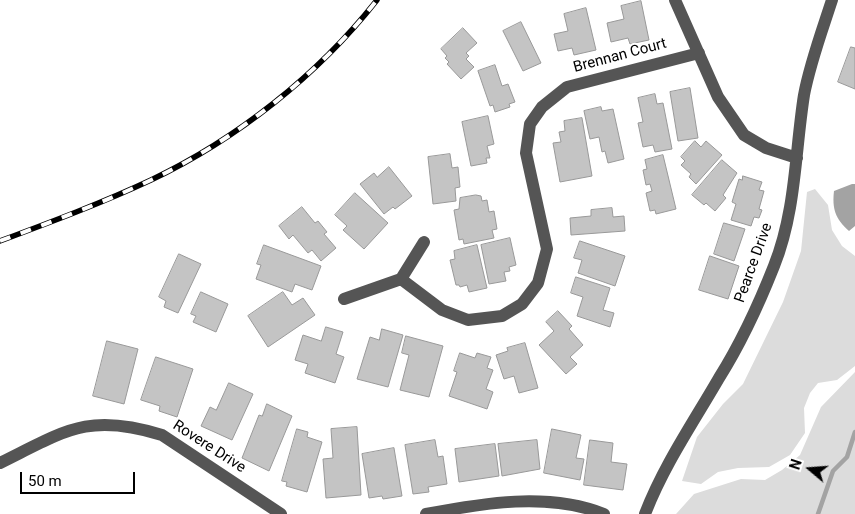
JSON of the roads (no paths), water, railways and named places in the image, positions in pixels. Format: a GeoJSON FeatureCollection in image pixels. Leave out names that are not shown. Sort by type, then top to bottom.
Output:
{"type":"FeatureCollection","features":[{"type":"Feature","properties":{"kind":"street"},"geometry":{"type":"LineString","coordinates":[[675,0],[718,97],[744,136],[766,148],[796,158]]}},
{"type":"Feature","properties":{"kind":"street","name":"Pearce Drive"},"geometry":{"type":"LineString","coordinates":[[645,514],[673,454],[720,378],[748,326],[774,264],[786,227],[805,93],[832,0]]}},
{"type":"Feature","properties":{"kind":"street","name":"Brennan Court"},"geometry":{"type":"LineString","coordinates":[[401,279],[442,310],[468,320],[502,316],[522,304],[538,283],[547,249],[526,152],[530,124],[542,107],[567,87],[699,52]]}},
{"type":"Feature","properties":{"kind":"street"},"geometry":{"type":"LineString","coordinates":[[344,299],[401,279],[424,242]]}},
{"type":"Feature","properties":{"kind":"street","name":"Rovere Drive"},"geometry":{"type":"LineString","coordinates":[[0,463],[63,431],[85,425],[122,425],[162,435],[281,514]]}},
{"type":"Feature","properties":{"kind":"street"},"geometry":{"type":"LineString","coordinates":[[426,514],[530,500],[586,507],[604,514]]}},
{"type":"Feature","properties":{"kind":"waterway"},"geometry":{"type":"LineString","coordinates":[[818,514],[833,471],[847,457],[855,432]]}},
{"type":"Feature","properties":{"kind":"railway"},"geometry":{"type":"LineString","coordinates":[[0,241],[76,212],[151,180],[183,164],[214,145],[245,125],[302,79],[354,28],[377,0]]}}]}
